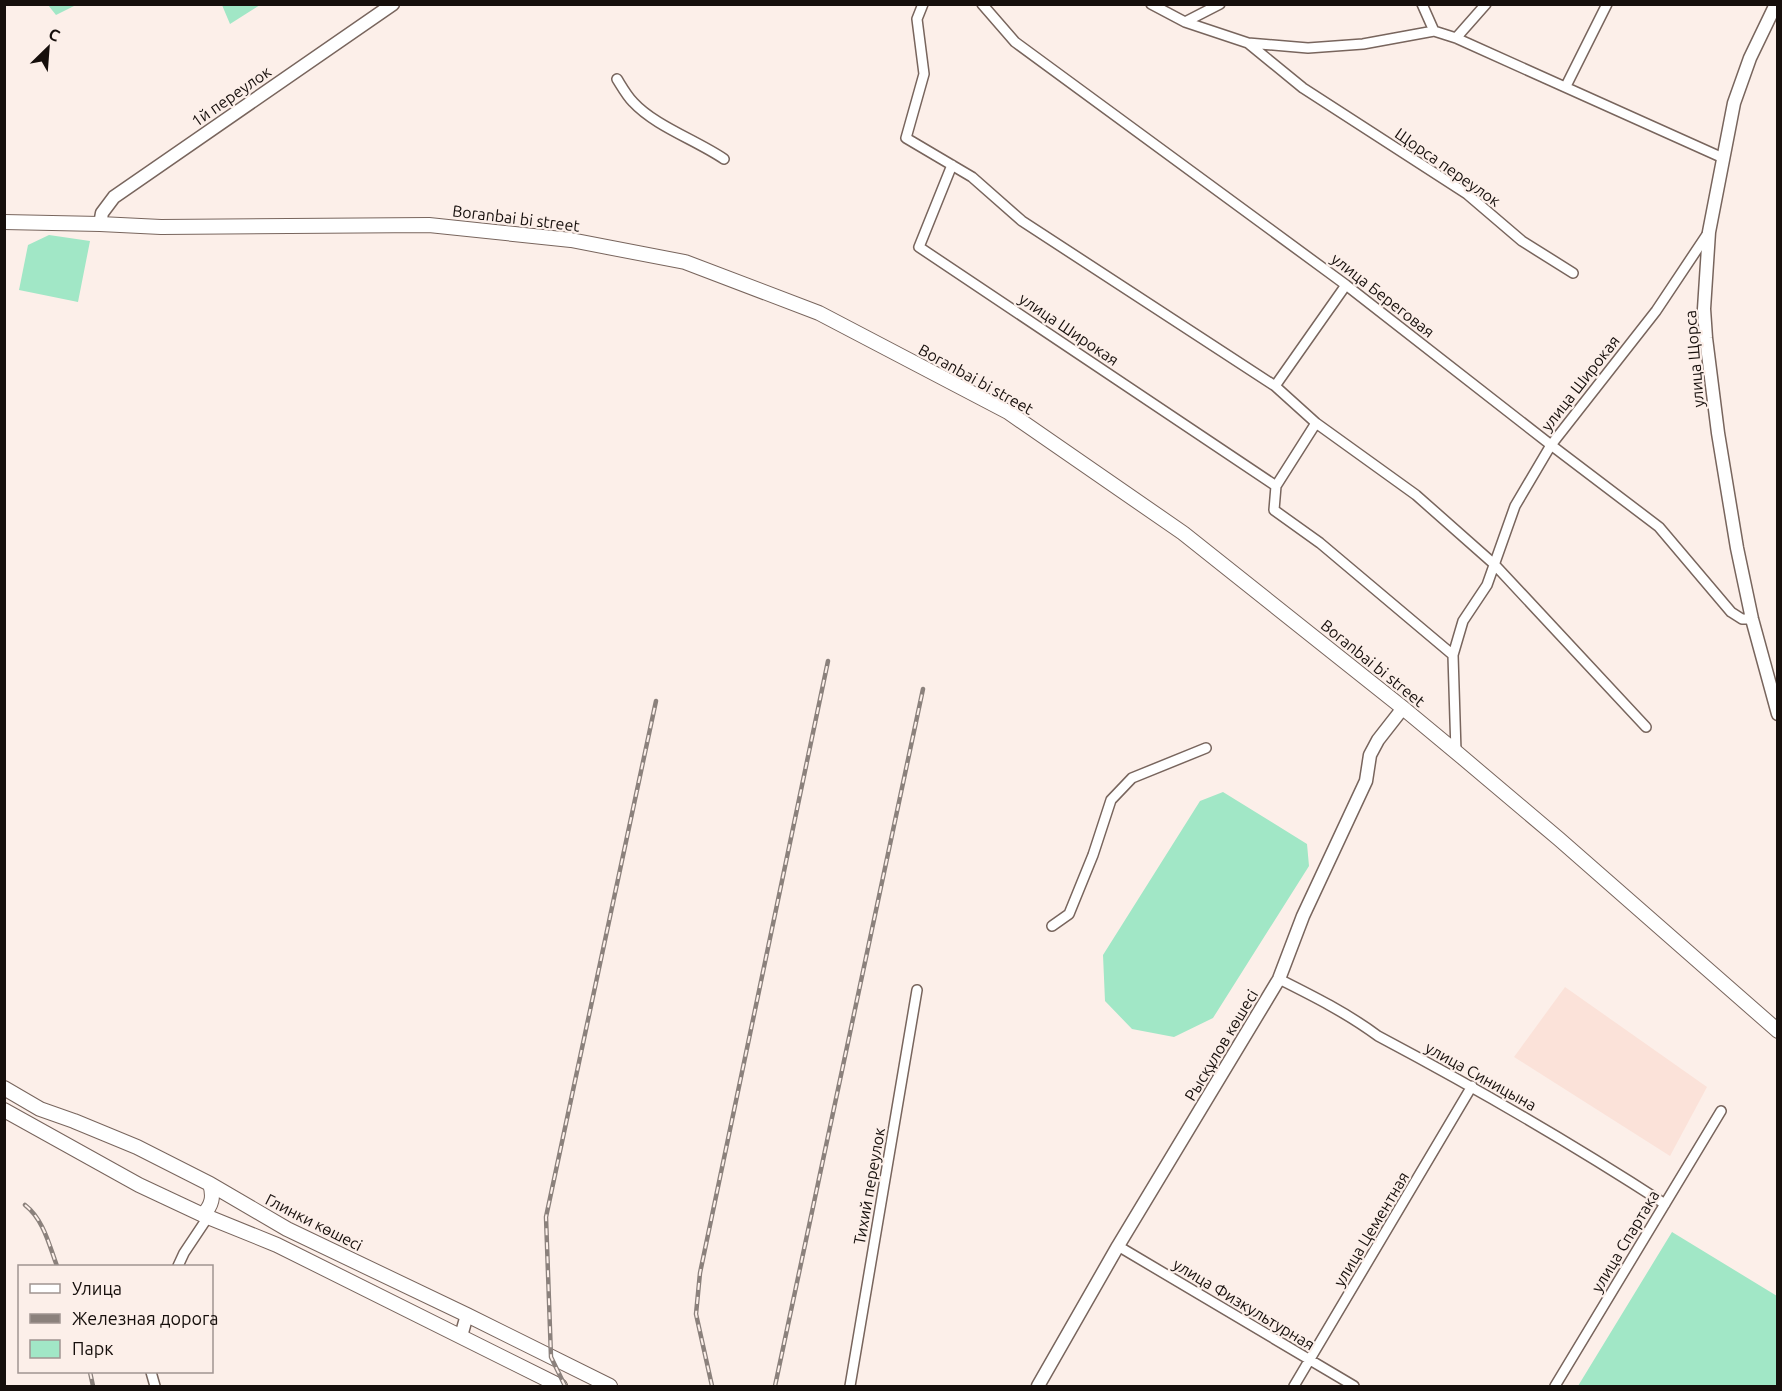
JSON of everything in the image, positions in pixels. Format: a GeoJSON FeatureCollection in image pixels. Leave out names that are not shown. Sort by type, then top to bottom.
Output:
{"type":"FeatureCollection","features":[{"type":"Feature","properties":{"kind":"main road","name":"Boranbai bi street"},"geometry":{"type":"LineString","coordinates":[[4,222],[160,227],[429,225],[571,240],[685,262],[819,313],[1008,412],[1183,533],[1456,752],[1778,1031]]}},
{"type":"Feature","properties":{"kind":"main road","name":"Глинки көшесі"},"geometry":{"type":"LineString","coordinates":[[4,1088],[40,1110],[137,1147],[210,1184],[287,1229],[610,1386]]}},
{"type":"Feature","properties":{"kind":"main road"},"geometry":{"type":"LineString","coordinates":[[4,1110],[139,1185],[277,1245],[560,1386]]}},
{"type":"Feature","properties":{"kind":"main road"},"geometry":{"type":"LineString","coordinates":[[82,1152],[87,1137],[99,1131]]}},
{"type":"Feature","properties":{"kind":"main road"},"geometry":{"type":"LineString","coordinates":[[206,1216],[212,1201],[213,1192],[210,1184]]}},
{"type":"Feature","properties":{"kind":"street","name":"1й переулок"},"geometry":{"type":"LineString","coordinates":[[100,224],[102,213],[114,197],[393,4]]}},
{"type":"Feature","properties":{"kind":"street"},"geometry":{"type":"LineString","coordinates":[[923,4],[917,19],[924,74],[906,138],[972,177],[1022,221],[1275,386],[1316,423],[1416,495],[1494,564],[1646,727]]}},
{"type":"Feature","properties":{"kind":"street","name":"улица Береговая"},"geometry":{"type":"LineString","coordinates":[[982,4],[1015,42],[1346,285],[1659,527],[1731,612],[1742,620],[1752,618]]}},
{"type":"Feature","properties":{"kind":"street"},"geometry":{"type":"LineString","coordinates":[[1151,4],[1185,22],[1248,43],[1308,48],[1362,44],[1434,31],[1456,38],[1566,86],[1723,158]]}},
{"type":"Feature","properties":{"kind":"street"},"geometry":{"type":"LineString","coordinates":[[1185,22],[1220,4]]}},
{"type":"Feature","properties":{"kind":"street"},"geometry":{"type":"LineString","coordinates":[[1422,4],[1434,31]]}},
{"type":"Feature","properties":{"kind":"street"},"geometry":{"type":"LineString","coordinates":[[1456,38],[1486,4]]}},
{"type":"Feature","properties":{"kind":"street"},"geometry":{"type":"LineString","coordinates":[[1566,86],[1607,4]]}},
{"type":"Feature","properties":{"kind":"street","name":"улица Щорса"},"geometry":{"type":"LineString","coordinates":[[1776,4],[1749,58],[1734,103],[1709,232],[1704,309],[1718,433],[1737,548],[1752,618],[1778,714]]}},
{"type":"Feature","properties":{"kind":"street","name":"Щорса переулок"},"geometry":{"type":"LineString","coordinates":[[1248,43],[1303,88],[1467,194],[1522,241],[1573,273]]}},
{"type":"Feature","properties":{"kind":"street"},"geometry":{"type":"LineString","coordinates":[[617,79],[633,102],[661,123],[724,159]]}},
{"type":"Feature","properties":{"kind":"street","name":"улица Широкая"},"geometry":{"type":"LineString","coordinates":[[952,165],[919,247],[1276,486]]}},
{"type":"Feature","properties":{"kind":"street","name":"улица Широкая"},"geometry":{"type":"LineString","coordinates":[[1456,752],[1453,655],[1462,621],[1487,585],[1515,506],[1551,445],[1656,311],[1709,232]]}},
{"type":"Feature","properties":{"kind":"street"},"geometry":{"type":"LineString","coordinates":[[1275,386],[1346,285]]}},
{"type":"Feature","properties":{"kind":"street"},"geometry":{"type":"LineString","coordinates":[[1316,423],[1276,486],[1274,510],[1320,543],[1453,655]]}},
{"type":"Feature","properties":{"kind":"street","name":"Рысқұлов көшесі"},"geometry":{"type":"LineString","coordinates":[[1038,1386],[1118,1246],[1279,980],[1303,916],[1366,781],[1370,755],[1378,740],[1403,708]]}},
{"type":"Feature","properties":{"kind":"street"},"geometry":{"type":"LineString","coordinates":[[1052,926],[1070,914],[1111,801],[1132,778],[1206,748]]}},
{"type":"Feature","properties":{"kind":"street","name":"улица Синицына"},"geometry":{"type":"LineString","coordinates":[[1279,980],[1318,999],[1364,1025],[1378,1036],[1472,1086],[1586,1153],[1665,1204]]}},
{"type":"Feature","properties":{"kind":"street","name":"Тихий переулок"},"geometry":{"type":"LineString","coordinates":[[850,1386],[917,990]]}},
{"type":"Feature","properties":{"kind":"street","name":"улица Цементная"},"geometry":{"type":"LineString","coordinates":[[1294,1386],[1472,1086]]}},
{"type":"Feature","properties":{"kind":"street","name":"улица Спартака"},"geometry":{"type":"LineString","coordinates":[[1555,1386],[1721,1111]]}},
{"type":"Feature","properties":{"kind":"street"},"geometry":{"type":"LineString","coordinates":[[178,1265],[206,1216]]}},
{"type":"Feature","properties":{"kind":"street","name":"улица Физкультурная"},"geometry":{"type":"LineString","coordinates":[[1118,1246],[1354,1386]]}},
{"type":"Feature","properties":{"kind":"street"},"geometry":{"type":"LineString","coordinates":[[461,1336],[467,1315]]}},
{"type":"Feature","properties":{"kind":"shaded area"},"geometry":{"type":"Polygon","coordinates":[[[1565,987],[1707,1087],[1670,1156],[1514,1057],[1565,987]]]}},
{"type":"Feature","properties":{"kind":"green space"},"geometry":{"type":"Polygon","coordinates":[[[222,4],[260,5],[230,24],[222,4]]]}},
{"type":"Feature","properties":{"kind":"green space"},"geometry":{"type":"Polygon","coordinates":[[[48,5],[76,5],[56,15],[48,5]]]}},
{"type":"Feature","properties":{"kind":"green space"},"geometry":{"type":"Polygon","coordinates":[[[49,235],[90,241],[78,302],[19,290],[28,245],[49,235]]]}},
{"type":"Feature","properties":{"kind":"green space"},"geometry":{"type":"Polygon","coordinates":[[[1223,792],[1307,844],[1309,866],[1213,1018],[1174,1037],[1132,1029],[1105,1001],[1103,955],[1200,801],[1223,792]]]}},
{"type":"Feature","properties":{"kind":"green space"},"geometry":{"type":"Polygon","coordinates":[[[1672,1232],[1777,1296],[1777,1386],[1578,1386],[1672,1232]]]}},
{"type":"Feature","properties":{"kind":"railway"},"geometry":{"type":"LineString","coordinates":[[712,1386],[696,1314],[700,1273],[828,661]]}},
{"type":"Feature","properties":{"kind":"railway"},"geometry":{"type":"LineString","coordinates":[[775,1386],[923,689]]}},
{"type":"Feature","properties":{"kind":"railway"},"geometry":{"type":"LineString","coordinates":[[565,1386],[551,1357],[546,1217],[656,701]]}},
{"type":"Feature","properties":{"kind":"railway"},"geometry":{"type":"LineString","coordinates":[[25,1205],[41,1225],[57,1265]]}},
{"type":"Feature","properties":{"kind":"railway"},"geometry":{"type":"LineString","coordinates":[[90,1373],[93,1386]]}}]}
